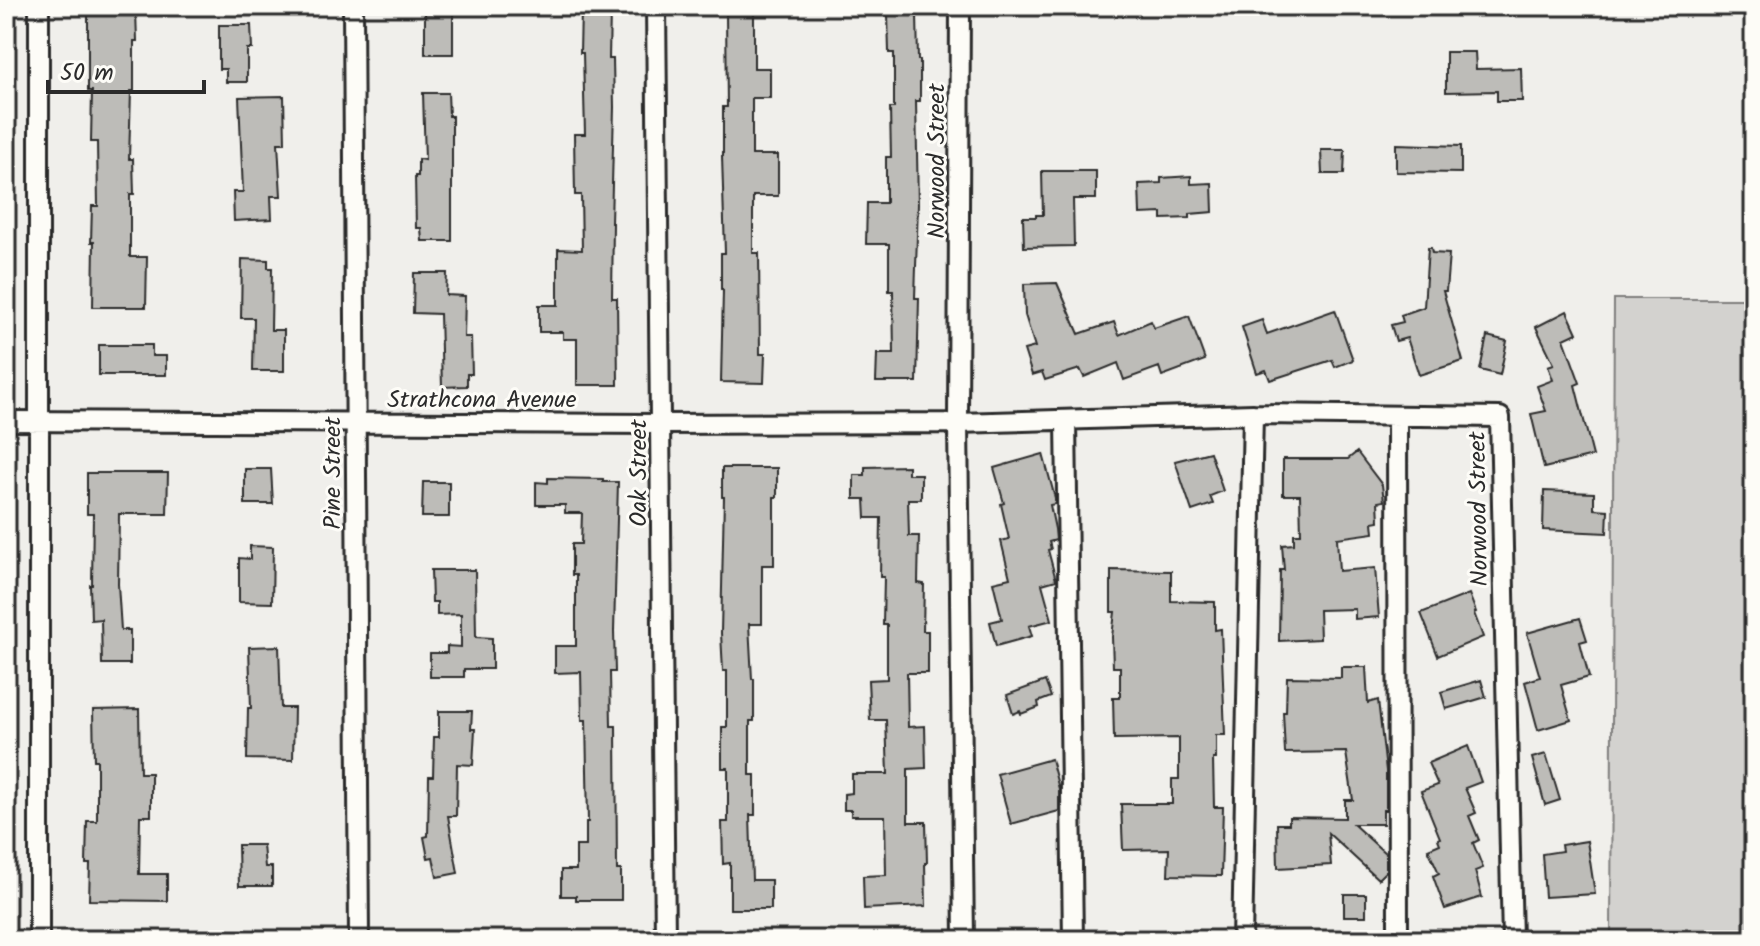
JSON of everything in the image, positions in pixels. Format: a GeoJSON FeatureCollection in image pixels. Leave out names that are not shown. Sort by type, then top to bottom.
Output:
{"type":"FeatureCollection","features":[{"type":"Feature","properties":{"kind":"street"},"geometry":{"type":"LineString","coordinates":[[39,6],[39,940]]}},
{"type":"Feature","properties":{"kind":"street","name":"Pine Street"},"geometry":{"type":"LineString","coordinates":[[353,6],[359,940]]}},
{"type":"Feature","properties":{"kind":"street","name":"Oak Street"},"geometry":{"type":"LineString","coordinates":[[656,6],[665,940]]}},
{"type":"Feature","properties":{"kind":"street","name":"Norwood Street"},"geometry":{"type":"LineString","coordinates":[[960,6],[958,423],[964,940]]}},
{"type":"Feature","properties":{"kind":"street"},"geometry":{"type":"LineString","coordinates":[[1242,940],[1253,414]]}},
{"type":"Feature","properties":{"kind":"street","name":"Strathcona Avenue"},"geometry":{"type":"LineString","coordinates":[[6,421],[958,423],[1253,414],[1397,416]]}},
{"type":"Feature","properties":{"kind":"street"},"geometry":{"type":"LineString","coordinates":[[1397,416],[1398,940]]}},
{"type":"Feature","properties":{"kind":"street","name":"Norwood Street"},"geometry":{"type":"LineString","coordinates":[[1397,416],[1500,417],[1512,940]]}},
{"type":"Feature","properties":{"kind":"street"},"geometry":{"type":"LineString","coordinates":[[1066,420],[1073,940]]}},
{"type":"Feature","properties":{"kind":"shaded area"},"geometry":{"type":"Polygon","coordinates":[[[1614,299],[1754,299],[1754,940],[1611,940],[1614,299]]]}},
{"type":"Feature","properties":{"kind":"building"},"geometry":{"type":"Polygon","coordinates":[[[581,10],[610,11],[609,59],[613,59],[614,107],[612,298],[617,298],[618,385],[577,385],[577,339],[563,339],[563,332],[539,332],[539,305],[558,305],[558,249],[582,250],[581,195],[575,195],[574,134],[585,134],[581,10]]]}},
{"type":"Feature","properties":{"kind":"building"},"geometry":{"type":"Polygon","coordinates":[[[136,11],[137,41],[134,41],[129,159],[133,159],[134,194],[130,194],[130,257],[147,257],[146,307],[93,307],[94,242],[91,242],[92,206],[98,206],[97,142],[91,142],[88,12],[136,11]]]}},
{"type":"Feature","properties":{"kind":"building"},"geometry":{"type":"Polygon","coordinates":[[[726,12],[754,12],[754,68],[770,68],[770,98],[752,98],[752,155],[778,155],[778,196],[753,196],[753,253],[759,253],[760,354],[765,354],[764,383],[721,382],[726,12]]]}},
{"type":"Feature","properties":{"kind":"building"},"geometry":{"type":"Polygon","coordinates":[[[425,13],[453,13],[453,54],[425,54],[425,13]]]}},
{"type":"Feature","properties":{"kind":"building"},"geometry":{"type":"Polygon","coordinates":[[[888,14],[917,14],[920,101],[916,101],[917,382],[876,382],[877,354],[894,354],[889,244],[866,244],[867,203],[886,203],[886,157],[891,157],[890,108],[894,108],[894,53],[889,53],[888,14]]]}},
{"type":"Feature","properties":{"kind":"building"},"geometry":{"type":"Polygon","coordinates":[[[219,25],[251,25],[252,49],[247,49],[247,82],[226,82],[226,69],[219,69],[219,25]]]}},
{"type":"Feature","properties":{"kind":"building"},"geometry":{"type":"Polygon","coordinates":[[[1446,52],[1475,52],[1476,69],[1521,68],[1522,101],[1497,101],[1497,91],[1446,92],[1446,52]]]}},
{"type":"Feature","properties":{"kind":"building"},"geometry":{"type":"Polygon","coordinates":[[[423,93],[448,93],[449,116],[452,116],[452,241],[422,241],[421,228],[416,228],[415,176],[418,176],[418,159],[425,160],[423,93]]]}},
{"type":"Feature","properties":{"kind":"building"},"geometry":{"type":"Polygon","coordinates":[[[284,96],[285,143],[278,143],[281,196],[271,196],[272,219],[234,221],[233,192],[243,192],[239,97],[284,96]]]}},
{"type":"Feature","properties":{"kind":"building"},"geometry":{"type":"Polygon","coordinates":[[[1396,144],[1461,146],[1461,173],[1396,172],[1396,144]]]}},
{"type":"Feature","properties":{"kind":"building"},"geometry":{"type":"Polygon","coordinates":[[[1321,150],[1345,150],[1344,174],[1322,174],[1321,150]]]}},
{"type":"Feature","properties":{"kind":"building"},"geometry":{"type":"Polygon","coordinates":[[[1042,171],[1096,171],[1096,199],[1073,199],[1074,246],[1024,247],[1023,217],[1043,215],[1042,171]]]}},
{"type":"Feature","properties":{"kind":"building"},"geometry":{"type":"Polygon","coordinates":[[[1191,176],[1191,184],[1212,183],[1213,212],[1190,214],[1190,218],[1162,219],[1162,213],[1140,214],[1139,184],[1161,183],[1161,178],[1191,176]]]}},
{"type":"Feature","properties":{"kind":"building"},"geometry":{"type":"Polygon","coordinates":[[[1428,248],[1432,253],[1449,254],[1446,291],[1443,291],[1463,361],[1419,375],[1407,338],[1396,341],[1391,325],[1403,322],[1401,315],[1424,307],[1428,248]]]}},
{"type":"Feature","properties":{"kind":"building"},"geometry":{"type":"Polygon","coordinates":[[[242,259],[268,260],[268,268],[272,268],[271,330],[284,330],[284,371],[253,371],[254,318],[241,318],[242,259]]]}},
{"type":"Feature","properties":{"kind":"building"},"geometry":{"type":"Polygon","coordinates":[[[414,273],[447,273],[446,295],[465,296],[464,337],[471,337],[472,374],[467,374],[467,386],[442,387],[440,314],[413,313],[414,273]]]}},
{"type":"Feature","properties":{"kind":"building"},"geometry":{"type":"Polygon","coordinates":[[[1057,283],[1079,334],[1114,322],[1119,335],[1151,321],[1154,328],[1189,316],[1205,360],[1162,376],[1159,367],[1124,380],[1118,363],[1084,377],[1080,369],[1045,380],[1042,372],[1032,375],[1024,350],[1035,347],[1025,315],[1024,284],[1057,283]]]}},
{"type":"Feature","properties":{"kind":"building"},"geometry":{"type":"Polygon","coordinates":[[[1335,310],[1353,360],[1335,367],[1332,360],[1270,380],[1266,370],[1257,373],[1242,327],[1262,320],[1267,334],[1335,310]]]}},
{"type":"Feature","properties":{"kind":"building"},"geometry":{"type":"Polygon","coordinates":[[[1567,311],[1577,333],[1564,339],[1580,383],[1575,385],[1593,456],[1544,468],[1531,414],[1546,411],[1537,386],[1553,380],[1548,366],[1554,364],[1536,327],[1567,311]]]}},
{"type":"Feature","properties":{"kind":"building"},"geometry":{"type":"Polygon","coordinates":[[[1487,336],[1507,341],[1500,375],[1480,370],[1487,336]]]}},
{"type":"Feature","properties":{"kind":"building"},"geometry":{"type":"Polygon","coordinates":[[[99,345],[152,345],[152,356],[166,356],[166,375],[99,375],[99,345]]]}},
{"type":"Feature","properties":{"kind":"building"},"geometry":{"type":"Polygon","coordinates":[[[1210,452],[1223,491],[1210,496],[1213,504],[1192,511],[1175,461],[1210,452]]]}},
{"type":"Feature","properties":{"kind":"building"},"geometry":{"type":"Polygon","coordinates":[[[1357,452],[1382,485],[1384,501],[1378,502],[1379,521],[1373,522],[1374,533],[1337,538],[1339,571],[1375,568],[1379,617],[1355,619],[1355,609],[1319,610],[1320,639],[1279,641],[1280,570],[1284,570],[1282,545],[1294,544],[1294,534],[1301,534],[1300,495],[1283,495],[1283,459],[1348,459],[1357,452]]]}},
{"type":"Feature","properties":{"kind":"building"},"geometry":{"type":"Polygon","coordinates":[[[1043,454],[1055,498],[1055,504],[1050,505],[1056,540],[1049,542],[1051,549],[1048,550],[1056,580],[1042,584],[1052,620],[1029,626],[1032,636],[996,646],[990,622],[1002,619],[993,582],[1010,578],[1001,541],[1009,539],[1001,504],[1004,503],[994,468],[1043,454]]]}},
{"type":"Feature","properties":{"kind":"building"},"geometry":{"type":"Polygon","coordinates":[[[908,466],[908,474],[921,474],[921,499],[908,499],[909,536],[919,536],[918,583],[924,584],[923,631],[928,631],[928,673],[907,673],[908,727],[925,726],[926,768],[908,769],[908,822],[926,822],[926,906],[864,909],[863,876],[886,875],[885,816],[851,816],[851,810],[844,810],[844,794],[852,793],[852,774],[888,774],[886,720],[870,720],[868,680],[887,679],[887,625],[883,625],[884,577],[880,577],[881,518],[866,518],[865,499],[854,499],[854,475],[865,475],[865,467],[908,466]]]}},
{"type":"Feature","properties":{"kind":"building"},"geometry":{"type":"Polygon","coordinates":[[[722,468],[777,468],[774,565],[762,565],[762,624],[749,624],[754,679],[754,721],[750,721],[750,775],[755,775],[755,815],[750,815],[752,880],[771,880],[771,909],[730,909],[730,863],[723,864],[722,822],[728,822],[728,768],[722,768],[722,727],[727,727],[727,671],[723,671],[721,633],[722,468]]]}},
{"type":"Feature","properties":{"kind":"building"},"geometry":{"type":"Polygon","coordinates":[[[245,469],[271,469],[273,504],[245,504],[245,469]]]}},
{"type":"Feature","properties":{"kind":"building"},"geometry":{"type":"Polygon","coordinates":[[[87,473],[168,473],[167,514],[119,514],[121,630],[130,630],[130,664],[102,664],[101,619],[91,620],[93,514],[87,514],[87,473]]]}},
{"type":"Feature","properties":{"kind":"building"},"geometry":{"type":"Polygon","coordinates":[[[548,478],[618,482],[615,672],[610,672],[611,726],[616,726],[617,870],[621,870],[621,900],[576,900],[576,896],[561,896],[561,870],[576,870],[576,846],[586,846],[588,822],[586,720],[582,720],[581,672],[555,673],[555,646],[576,646],[576,575],[572,575],[572,544],[581,544],[582,513],[565,513],[565,505],[536,505],[536,482],[548,483],[548,478]]]}},
{"type":"Feature","properties":{"kind":"building"},"geometry":{"type":"Polygon","coordinates":[[[423,482],[449,482],[449,517],[422,517],[423,482]]]}},
{"type":"Feature","properties":{"kind":"building"},"geometry":{"type":"Polygon","coordinates":[[[1544,491],[1594,493],[1594,509],[1608,510],[1607,533],[1543,530],[1544,491]]]}},
{"type":"Feature","properties":{"kind":"building"},"geometry":{"type":"Polygon","coordinates":[[[250,546],[273,547],[272,603],[239,602],[239,558],[250,559],[250,546]]]}},
{"type":"Feature","properties":{"kind":"building"},"geometry":{"type":"Polygon","coordinates":[[[431,570],[475,570],[476,637],[492,638],[492,669],[464,669],[464,677],[430,677],[430,653],[447,653],[447,646],[461,647],[461,614],[437,615],[437,602],[432,602],[431,570]]]}},
{"type":"Feature","properties":{"kind":"building"},"geometry":{"type":"Polygon","coordinates":[[[1111,570],[1171,571],[1171,601],[1215,602],[1215,630],[1221,629],[1225,735],[1216,735],[1216,759],[1213,759],[1214,807],[1223,807],[1221,876],[1168,875],[1169,849],[1123,850],[1121,804],[1172,804],[1172,779],[1179,779],[1179,738],[1114,739],[1113,698],[1120,698],[1120,667],[1113,667],[1115,612],[1111,612],[1111,570]]]}},
{"type":"Feature","properties":{"kind":"building"},"geometry":{"type":"Polygon","coordinates":[[[1469,594],[1483,637],[1438,656],[1421,613],[1469,594]]]}},
{"type":"Feature","properties":{"kind":"building"},"geometry":{"type":"Polygon","coordinates":[[[1580,618],[1587,640],[1580,642],[1589,677],[1561,685],[1571,720],[1538,730],[1525,682],[1540,677],[1527,633],[1580,618]]]}},
{"type":"Feature","properties":{"kind":"building"},"geometry":{"type":"Polygon","coordinates":[[[279,646],[281,708],[294,708],[293,760],[247,759],[248,708],[251,708],[249,647],[279,646]]]}},
{"type":"Feature","properties":{"kind":"building"},"geometry":{"type":"Polygon","coordinates":[[[1341,667],[1366,667],[1368,703],[1378,700],[1386,771],[1386,810],[1383,810],[1383,824],[1353,824],[1386,854],[1386,871],[1378,879],[1328,833],[1331,865],[1278,868],[1277,824],[1289,824],[1289,817],[1345,818],[1345,800],[1353,800],[1346,752],[1285,753],[1283,712],[1286,712],[1287,677],[1341,678],[1341,667]]]}},
{"type":"Feature","properties":{"kind":"building"},"geometry":{"type":"Polygon","coordinates":[[[1481,680],[1486,697],[1446,709],[1441,692],[1481,680]]]}},
{"type":"Feature","properties":{"kind":"building"},"geometry":{"type":"Polygon","coordinates":[[[1045,681],[1051,697],[1038,702],[1039,707],[1013,714],[1007,695],[1045,681]]]}},
{"type":"Feature","properties":{"kind":"building"},"geometry":{"type":"Polygon","coordinates":[[[139,709],[140,773],[151,773],[151,816],[140,816],[139,874],[167,874],[167,901],[89,900],[87,821],[97,821],[93,710],[139,709]]]}},
{"type":"Feature","properties":{"kind":"building"},"geometry":{"type":"Polygon","coordinates":[[[439,711],[472,711],[471,729],[475,729],[473,765],[457,764],[456,816],[448,816],[458,873],[437,877],[433,857],[428,858],[424,837],[428,836],[429,776],[433,776],[434,737],[439,737],[439,711]]]}},
{"type":"Feature","properties":{"kind":"building"},"geometry":{"type":"Polygon","coordinates":[[[1468,746],[1481,782],[1465,788],[1476,813],[1469,816],[1479,840],[1473,843],[1483,868],[1475,871],[1482,897],[1445,909],[1433,876],[1439,873],[1428,849],[1440,844],[1440,838],[1421,791],[1438,785],[1428,763],[1468,746]]]}},
{"type":"Feature","properties":{"kind":"building"},"geometry":{"type":"Polygon","coordinates":[[[1546,754],[1560,800],[1545,805],[1532,758],[1546,754]]]}},
{"type":"Feature","properties":{"kind":"building"},"geometry":{"type":"Polygon","coordinates":[[[1051,759],[1059,789],[1059,811],[1011,824],[997,774],[1051,759]]]}},
{"type":"Feature","properties":{"kind":"building"},"geometry":{"type":"Polygon","coordinates":[[[1587,841],[1595,894],[1545,897],[1542,854],[1562,851],[1561,845],[1587,841]]]}},
{"type":"Feature","properties":{"kind":"building"},"geometry":{"type":"Polygon","coordinates":[[[238,845],[263,845],[265,867],[272,867],[272,886],[239,886],[238,845]]]}},
{"type":"Feature","properties":{"kind":"building"},"geometry":{"type":"Polygon","coordinates":[[[1344,894],[1366,894],[1366,916],[1344,916],[1344,894]]]}}]}
